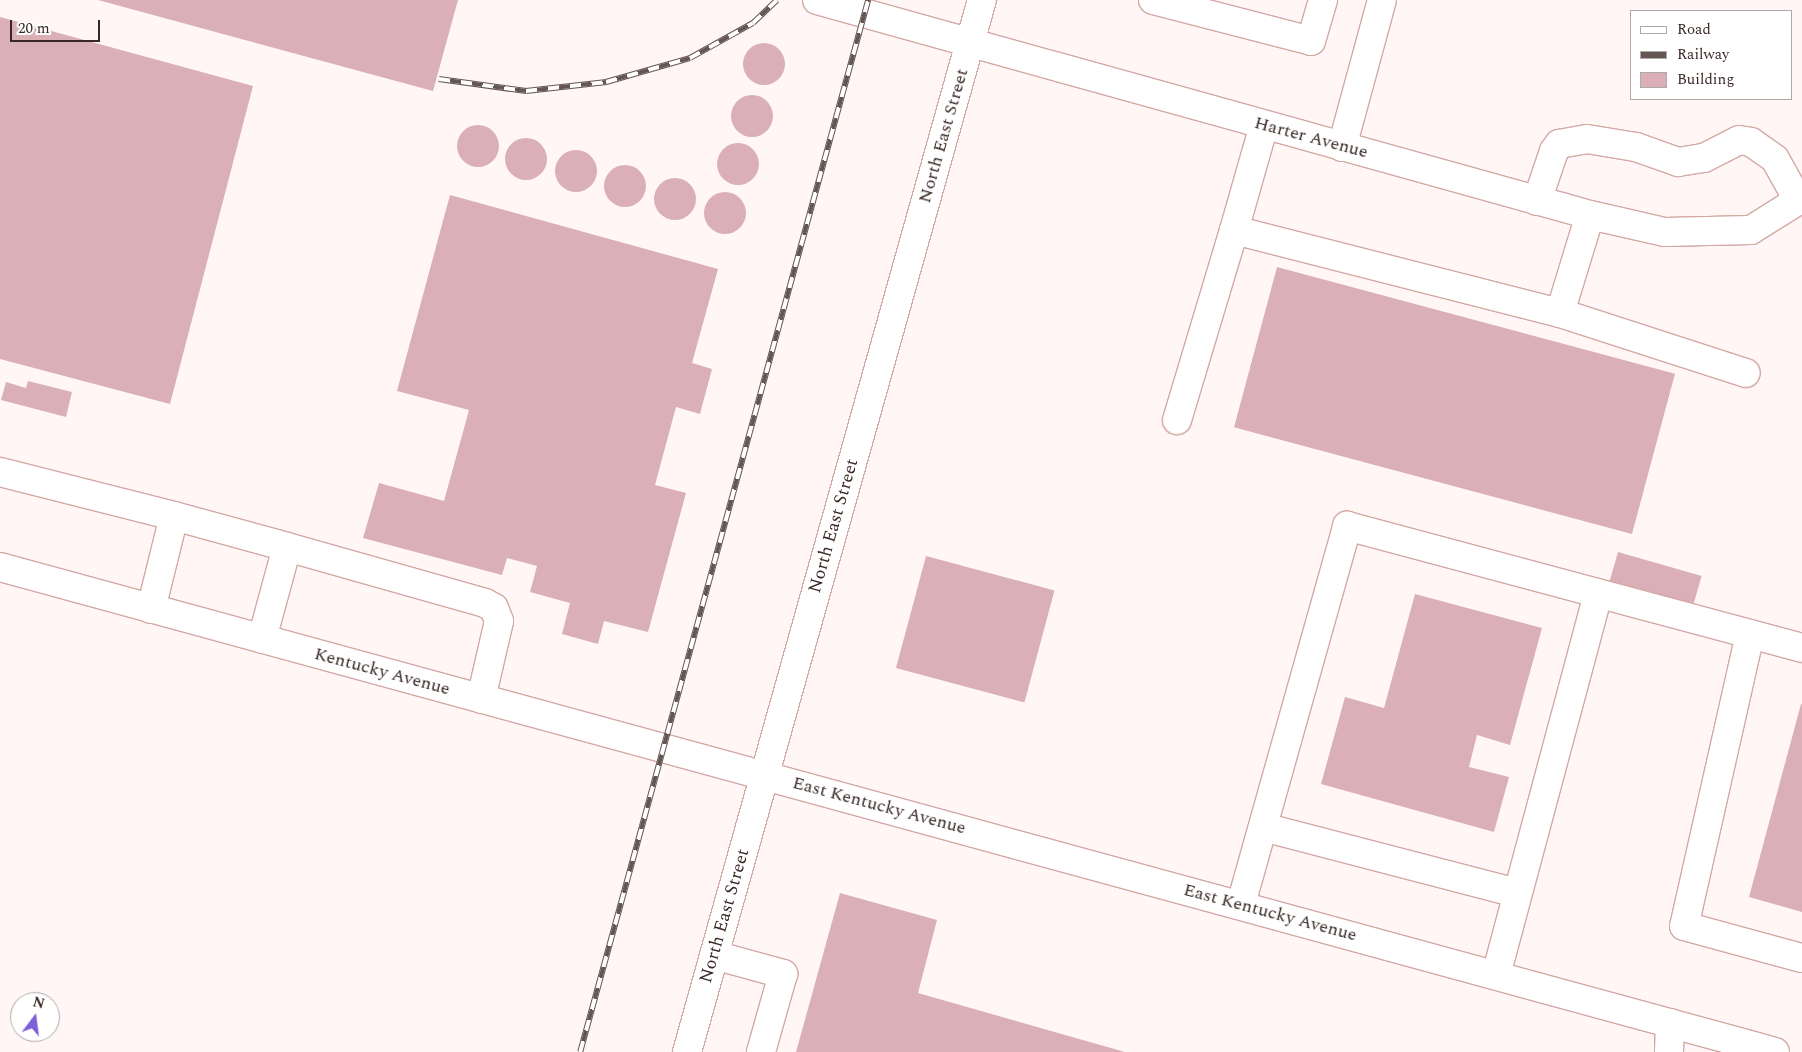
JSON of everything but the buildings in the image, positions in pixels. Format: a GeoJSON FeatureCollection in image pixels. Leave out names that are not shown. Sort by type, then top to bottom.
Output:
{"type":"FeatureCollection","features":[{"type":"Feature","properties":{"kind":"street","name":"Harter Avenue"},"geometry":{"type":"LineString","coordinates":[[817,0],[1590,216],[1665,232],[1751,230],[1800,199]]}},
{"type":"Feature","properties":{"kind":"street","name":"North East Street"},"geometry":{"type":"LineString","coordinates":[[687,1052],[982,0]]}},
{"type":"Feature","properties":{"kind":"street"},"geometry":{"type":"LineString","coordinates":[[1153,0],[1310,41],[1323,0]]}},
{"type":"Feature","properties":{"kind":"street"},"geometry":{"type":"LineString","coordinates":[[1342,147],[1382,0]]}},
{"type":"Feature","properties":{"kind":"street"},"geometry":{"type":"LineString","coordinates":[[1177,420],[1264,126]]}},
{"type":"Feature","properties":{"kind":"street"},"geometry":{"type":"LineString","coordinates":[[1538,201],[1554,150],[1559,144],[1587,139],[1636,147],[1678,162],[1704,158],[1739,140],[1751,142],[1775,159],[1800,199]]}},
{"type":"Feature","properties":{"kind":"street"},"geometry":{"type":"LineString","coordinates":[[1560,313],[1590,216]]}},
{"type":"Feature","properties":{"kind":"street"},"geometry":{"type":"LineString","coordinates":[[1234,230],[1560,313],[1746,372]]}},
{"type":"Feature","properties":{"kind":"street"},"geometry":{"type":"LineString","coordinates":[[0,472],[174,516],[485,603],[494,608],[499,621],[481,699]]}},
{"type":"Feature","properties":{"kind":"street"},"geometry":{"type":"LineString","coordinates":[[151,609],[174,516]]}},
{"type":"Feature","properties":{"kind":"street"},"geometry":{"type":"LineString","coordinates":[[1241,904],[1347,526],[1802,648]]}},
{"type":"Feature","properties":{"kind":"street"},"geometry":{"type":"LineString","coordinates":[[262,639],[287,547]]}},
{"type":"Feature","properties":{"kind":"street","name":"Kentucky Avenue"},"geometry":{"type":"LineString","coordinates":[[0,567],[764,775]]}},
{"type":"Feature","properties":{"kind":"street"},"geometry":{"type":"LineString","coordinates":[[1496,975],[1598,593]]}},
{"type":"Feature","properties":{"kind":"street"},"geometry":{"type":"LineString","coordinates":[[1750,634],[1684,926],[1802,958]]}},
{"type":"Feature","properties":{"kind":"street","name":"East Kentucky Avenue"},"geometry":{"type":"LineString","coordinates":[[764,775],[1241,904],[1775,1052]]}},
{"type":"Feature","properties":{"kind":"street"},"geometry":{"type":"LineString","coordinates":[[1263,827],[1517,893]]}},
{"type":"Feature","properties":{"kind":"street"},"geometry":{"type":"LineString","coordinates":[[714,955],[783,974],[762,1052]]}},
{"type":"Feature","properties":{"kind":"street"},"geometry":{"type":"LineString","coordinates":[[1669,1052],[1670,1023]]}},
{"type":"Feature","properties":{"kind":"railway"},"geometry":{"type":"LineString","coordinates":[[439,79],[526,91],[606,82],[690,58],[753,23],[777,0]]}},
{"type":"Feature","properties":{"kind":"railway"},"geometry":{"type":"LineString","coordinates":[[580,1052],[868,0]]}}]}
